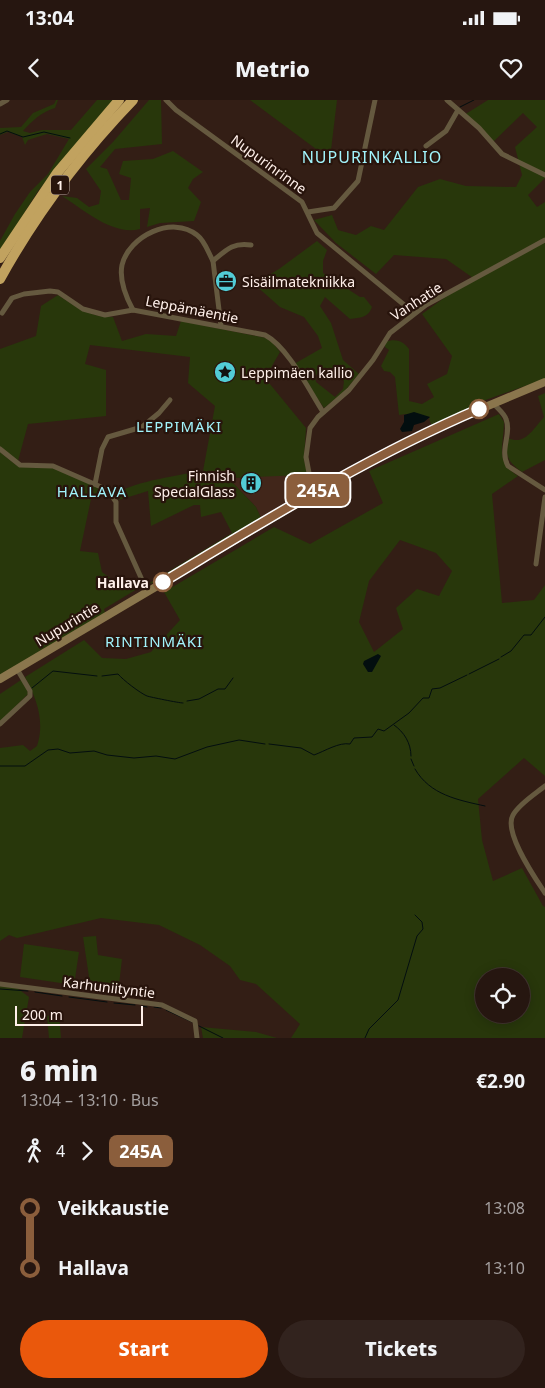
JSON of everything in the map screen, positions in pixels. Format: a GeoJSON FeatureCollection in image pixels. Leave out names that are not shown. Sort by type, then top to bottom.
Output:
{"type":"FeatureCollection","features":[{"type":"Feature","properties":{"kind":"highway","name":"1"},"geometry":{"type":"LineString","coordinates":[[0,258],[57,173],[119,100]]}},
{"type":"Feature","properties":{"kind":"highway","name":"1"},"geometry":{"type":"LineString","coordinates":[[0,279],[38,216],[65,178],[133,100]]}},
{"type":"Feature","properties":{"kind":"main road","name":"Nupurintie"},"geometry":{"type":"LineString","coordinates":[[0,679],[147,591],[407,441],[545,382]]}},
{"type":"Feature","properties":{"kind":"street"},"geometry":{"type":"LineString","coordinates":[[0,104],[7,100]]}},
{"type":"Feature","properties":{"kind":"street","name":"Nupurinrinne"},"geometry":{"type":"LineString","coordinates":[[166,100],[176,110],[302,202],[317,233],[414,313]]}},
{"type":"Feature","properties":{"kind":"street"},"geometry":{"type":"LineString","coordinates":[[308,212],[334,208],[358,181],[375,100]]}},
{"type":"Feature","properties":{"kind":"street"},"geometry":{"type":"LineString","coordinates":[[447,100],[479,128],[502,154],[545,175]]}},
{"type":"Feature","properties":{"kind":"street"},"geometry":{"type":"LineString","coordinates":[[426,146],[446,131],[458,110]]}},
{"type":"Feature","properties":{"kind":"street"},"geometry":{"type":"LineString","coordinates":[[133,310],[125,293],[122,265],[128,253],[144,235],[170,229],[193,232],[205,244],[213,261],[221,326]]}},
{"type":"Feature","properties":{"kind":"street","name":"Vanhatie"},"geometry":{"type":"LineString","coordinates":[[313,494],[308,474],[306,446],[310,428],[323,412],[349,390],[373,360],[390,333],[414,313],[545,240]]}},
{"type":"Feature","properties":{"kind":"street"},"geometry":{"type":"LineString","coordinates":[[213,261],[233,245],[238,243],[251,245]]}},
{"type":"Feature","properties":{"kind":"street","name":"Leppämäentie"},"geometry":{"type":"LineString","coordinates":[[2,313],[12,298],[24,294],[50,291],[58,292],[83,309],[98,314],[105,315],[133,310],[258,333],[273,339],[323,412]]}},
{"type":"Feature","properties":{"kind":"street"},"geometry":{"type":"LineString","coordinates":[[95,484],[102,449],[108,437],[142,426],[159,413],[170,400]]}},
{"type":"Feature","properties":{"kind":"street"},"geometry":{"type":"LineString","coordinates":[[493,403],[506,418],[507,432],[504,447],[508,466],[545,490]]}},
{"type":"Feature","properties":{"kind":"street"},"geometry":{"type":"LineString","coordinates":[[0,449],[20,465],[53,466],[106,488],[114,498],[116,522],[147,591]]}},
{"type":"Feature","properties":{"kind":"street"},"geometry":{"type":"LineString","coordinates":[[536,564],[545,497]]}},
{"type":"Feature","properties":{"kind":"street"},"geometry":{"type":"LineString","coordinates":[[0,724],[30,696],[30,691],[18,669]]}},
{"type":"Feature","properties":{"kind":"street"},"geometry":{"type":"LineString","coordinates":[[545,786],[516,811],[511,818],[513,834],[519,850],[545,893]]}},
{"type":"Feature","properties":{"kind":"street","name":"Karhuniityntie"},"geometry":{"type":"LineString","coordinates":[[0,984],[162,1005],[195,1021],[198,1038]]}},
{"type":"Feature","properties":{"kind":"shaded area"},"geometry":{"type":"Polygon","coordinates":[[[414,412],[430,417],[424,422],[414,425],[412,431],[402,432],[400,429],[404,422],[404,415],[414,412]]]}},
{"type":"Feature","properties":{"kind":"shaded area"},"geometry":{"type":"Polygon","coordinates":[[[304,475],[305,481],[300,485],[299,495],[261,518],[256,507],[233,483],[233,478],[304,475]]]}},
{"type":"Feature","properties":{"kind":"shaded area"},"geometry":{"type":"Polygon","coordinates":[[[378,654],[381,656],[372,672],[368,672],[363,664],[364,661],[378,654]]]}},
{"type":"Feature","properties":{"kind":"green space"},"geometry":{"type":"Polygon","coordinates":[[[58,100],[55,108],[37,117],[23,131],[30,133],[42,130],[71,130],[97,100],[114,100],[38,191],[0,252],[0,241],[15,214],[30,192],[48,174],[69,139],[47,134],[28,140],[25,145],[22,137],[8,132],[0,135],[0,128],[21,127],[33,113],[54,104],[58,100]]]}},
{"type":"Feature","properties":{"kind":"green space"},"geometry":{"type":"Polygon","coordinates":[[[149,100],[161,100],[162,144],[115,149],[100,167],[107,169],[121,200],[129,200],[131,178],[119,174],[123,161],[153,159],[173,151],[203,172],[193,179],[188,188],[201,202],[194,221],[160,223],[147,227],[150,208],[140,209],[140,229],[120,229],[99,220],[62,196],[77,198],[89,207],[99,204],[101,191],[86,169],[113,142],[149,100]]]}},
{"type":"Feature","properties":{"kind":"green space"},"geometry":{"type":"Polygon","coordinates":[[[250,100],[337,100],[331,150],[316,149],[250,100]]]}},
{"type":"Feature","properties":{"kind":"green space"},"geometry":{"type":"Polygon","coordinates":[[[488,100],[545,100],[545,178],[528,195],[537,207],[545,202],[545,379],[477,403],[477,406],[432,426],[430,417],[399,415],[395,377],[390,372],[384,371],[381,366],[389,350],[385,347],[385,342],[399,341],[409,349],[409,401],[422,404],[434,397],[427,384],[447,374],[452,356],[422,314],[448,295],[476,280],[446,259],[394,255],[376,274],[336,243],[314,220],[332,215],[338,230],[356,235],[371,226],[384,230],[418,187],[440,179],[466,186],[516,187],[522,175],[515,147],[537,127],[523,113],[492,143],[464,115],[488,100]]]}},
{"type":"Feature","properties":{"kind":"green space"},"geometry":{"type":"Polygon","coordinates":[[[317,241],[327,250],[323,261],[323,273],[360,297],[364,297],[372,307],[366,315],[350,319],[325,297],[320,306],[331,323],[343,360],[359,374],[344,392],[324,408],[294,364],[322,348],[318,336],[304,317],[280,307],[254,284],[279,269],[317,241]],[[320,371],[315,376],[316,382],[335,397],[343,389],[344,381],[338,376],[331,376],[320,371]]]}},
{"type":"Feature","properties":{"kind":"green space"},"geometry":{"type":"Polygon","coordinates":[[[58,295],[90,313],[98,316],[113,317],[122,341],[146,334],[176,336],[181,321],[266,338],[273,343],[280,352],[265,378],[306,428],[304,459],[310,485],[299,495],[300,485],[305,481],[304,475],[233,478],[233,483],[256,507],[261,518],[153,583],[148,584],[232,533],[221,512],[201,517],[200,505],[194,505],[151,526],[148,491],[119,500],[121,492],[135,485],[203,471],[215,406],[188,383],[190,357],[90,345],[85,364],[106,370],[106,416],[28,424],[18,461],[0,447],[0,349],[36,336],[41,306],[58,295]]]}},
{"type":"Feature","properties":{"kind":"green space"},"geometry":{"type":"Polygon","coordinates":[[[545,393],[545,460],[522,472],[508,458],[508,438],[519,440],[524,438],[544,417],[538,396],[545,393]]]}},
{"type":"Feature","properties":{"kind":"green space"},"geometry":{"type":"Polygon","coordinates":[[[499,414],[504,422],[503,458],[511,470],[518,476],[492,494],[502,603],[534,600],[545,585],[545,776],[524,758],[478,799],[482,840],[493,881],[522,868],[545,907],[545,1038],[291,1038],[300,1024],[256,984],[240,980],[230,966],[200,945],[159,925],[101,918],[17,938],[9,935],[0,941],[0,748],[23,745],[30,751],[37,746],[40,728],[36,702],[25,677],[84,640],[102,658],[126,659],[151,652],[180,620],[164,592],[274,527],[310,544],[383,503],[369,471],[499,414]],[[400,540],[369,581],[359,622],[374,652],[403,629],[396,608],[417,589],[439,596],[452,571],[436,553],[400,540]]]}},
{"type":"Feature","properties":{"kind":"green space"},"geometry":{"type":"Polygon","coordinates":[[[0,452],[16,465],[52,468],[102,488],[101,492],[91,499],[80,551],[98,553],[102,572],[111,578],[124,583],[140,578],[142,586],[104,609],[105,613],[0,675],[0,452]]]}},
{"type":"Feature","properties":{"kind":"green space"},"geometry":{"type":"Polygon","coordinates":[[[21,680],[27,688],[28,694],[0,722],[0,694],[21,680]]]}},
{"type":"Feature","properties":{"kind":"green space"},"geometry":{"type":"Polygon","coordinates":[[[96,936],[98,955],[122,959],[118,993],[91,990],[83,937],[96,936]]]}},
{"type":"Feature","properties":{"kind":"green space"},"geometry":{"type":"Polygon","coordinates":[[[24,944],[79,952],[74,985],[20,977],[24,944]]]}},
{"type":"Feature","properties":{"kind":"green space"},"geometry":{"type":"Polygon","coordinates":[[[0,986],[17,988],[29,997],[22,1038],[0,1038],[0,986]]]}},
{"type":"Feature","properties":{"kind":"green space"},"geometry":{"type":"Polygon","coordinates":[[[59,1013],[61,1038],[49,1038],[47,1016],[59,1013]]]}},
{"type":"Feature","properties":{"kind":"green space"},"geometry":{"type":"Polygon","coordinates":[[[201,1027],[256,1032],[277,1038],[203,1038],[201,1027]]]}},
{"type":"Feature","properties":{"kind":"waterway"},"geometry":{"type":"LineString","coordinates":[[460,107],[474,100]]}},
{"type":"Feature","properties":{"kind":"waterway"},"geometry":{"type":"LineString","coordinates":[[0,134],[7,131],[23,137],[44,132],[70,138]]}},
{"type":"Feature","properties":{"kind":"waterway"},"geometry":{"type":"LineString","coordinates":[[501,657],[511,651],[524,635],[531,635],[545,617]]}},
{"type":"Feature","properties":{"kind":"waterway"},"geometry":{"type":"LineString","coordinates":[[469,674],[499,659]]}},
{"type":"Feature","properties":{"kind":"waterway"},"geometry":{"type":"LineString","coordinates":[[32,688],[53,671],[97,676]]}},
{"type":"Feature","properties":{"kind":"waterway"},"geometry":{"type":"LineString","coordinates":[[102,676],[118,674],[147,696],[183,703]]}},
{"type":"Feature","properties":{"kind":"waterway"},"geometry":{"type":"LineString","coordinates":[[269,744],[301,748],[314,755],[337,746],[350,744],[354,738],[372,737],[378,729],[384,731],[409,713],[423,698],[429,698],[432,689],[440,688],[467,675]]}},
{"type":"Feature","properties":{"kind":"waterway"},"geometry":{"type":"LineString","coordinates":[[187,701],[199,699],[218,689],[225,689],[233,678]]}},
{"type":"Feature","properties":{"kind":"waterway"},"geometry":{"type":"LineString","coordinates":[[394,725],[406,738],[411,756]]}},
{"type":"Feature","properties":{"kind":"waterway"},"geometry":{"type":"LineString","coordinates":[[0,766],[25,766],[48,750],[58,749],[70,753],[94,751],[107,755],[134,758],[156,756],[175,759],[207,747],[239,740],[265,744]]}},
{"type":"Feature","properties":{"kind":"waterway"},"geometry":{"type":"LineString","coordinates":[[411,759],[414,766]]}},
{"type":"Feature","properties":{"kind":"waterway"},"geometry":{"type":"LineString","coordinates":[[415,769],[421,778],[437,791],[455,799],[485,806]]}},
{"type":"Feature","properties":{"kind":"waterway"},"geometry":{"type":"LineString","coordinates":[[365,1038],[369,1029],[398,1000],[417,936],[423,929],[422,922],[415,915]]}},
{"type":"Feature","properties":{"kind":"waterway"},"geometry":{"type":"LineString","coordinates":[[0,989],[28,991]]}},
{"type":"Feature","properties":{"kind":"waterway"},"geometry":{"type":"LineString","coordinates":[[35,992],[62,996]]}},
{"type":"Feature","properties":{"kind":"waterway"},"geometry":{"type":"LineString","coordinates":[[69,997],[107,1002]]}},
{"type":"Feature","properties":{"kind":"waterway"},"geometry":{"type":"LineString","coordinates":[[114,1003],[135,1005]]}},
{"type":"Feature","properties":{"kind":"waterway"},"geometry":{"type":"LineString","coordinates":[[142,1006],[147,1007]]}},
{"type":"Feature","properties":{"kind":"waterway"},"geometry":{"type":"LineString","coordinates":[[154,1007],[161,1008]]}},
{"type":"Feature","properties":{"kind":"waterway"},"geometry":{"type":"LineString","coordinates":[[166,1010],[192,1022]]}},
{"type":"Feature","properties":{"kind":"waterway"},"geometry":{"type":"LineString","coordinates":[[199,1026],[223,1038]]}},
{"type":"Feature","properties":{"kind":"bus line","name":"245A"},"geometry":{"type":"LineString","coordinates":[[163,582],[360,466],[407,441],[479,409]]}},
{"type":"Feature","properties":{"kind":"place","name":"Sisäilmatekniikka"},"geometry":{"type":"Point","coordinates":[226,281]}},
{"type":"Feature","properties":{"kind":"place","name":"Leppimäen kallio"},"geometry":{"type":"Point","coordinates":[225,372]}},
{"type":"Feature","properties":{"kind":"place","name":"Finnish SpecialGlass"},"geometry":{"type":"Point","coordinates":[251,483]}},
{"type":"Feature","properties":{"kind":"place","name":"Hallava"},"geometry":{"type":"Point","coordinates":[163,582]}},
{"type":"Feature","properties":{"kind":"district","name":"NUPURINKALLIO"},"geometry":{"type":"Point","coordinates":[372,157]}},
{"type":"Feature","properties":{"kind":"district","name":"LEPPIMÄKI"},"geometry":{"type":"Point","coordinates":[179,426]}},
{"type":"Feature","properties":{"kind":"district","name":"HALLAVA"},"geometry":{"type":"Point","coordinates":[92,491]}},
{"type":"Feature","properties":{"kind":"district","name":"RINTINMÄKI"},"geometry":{"type":"Point","coordinates":[154,641]}}]}
